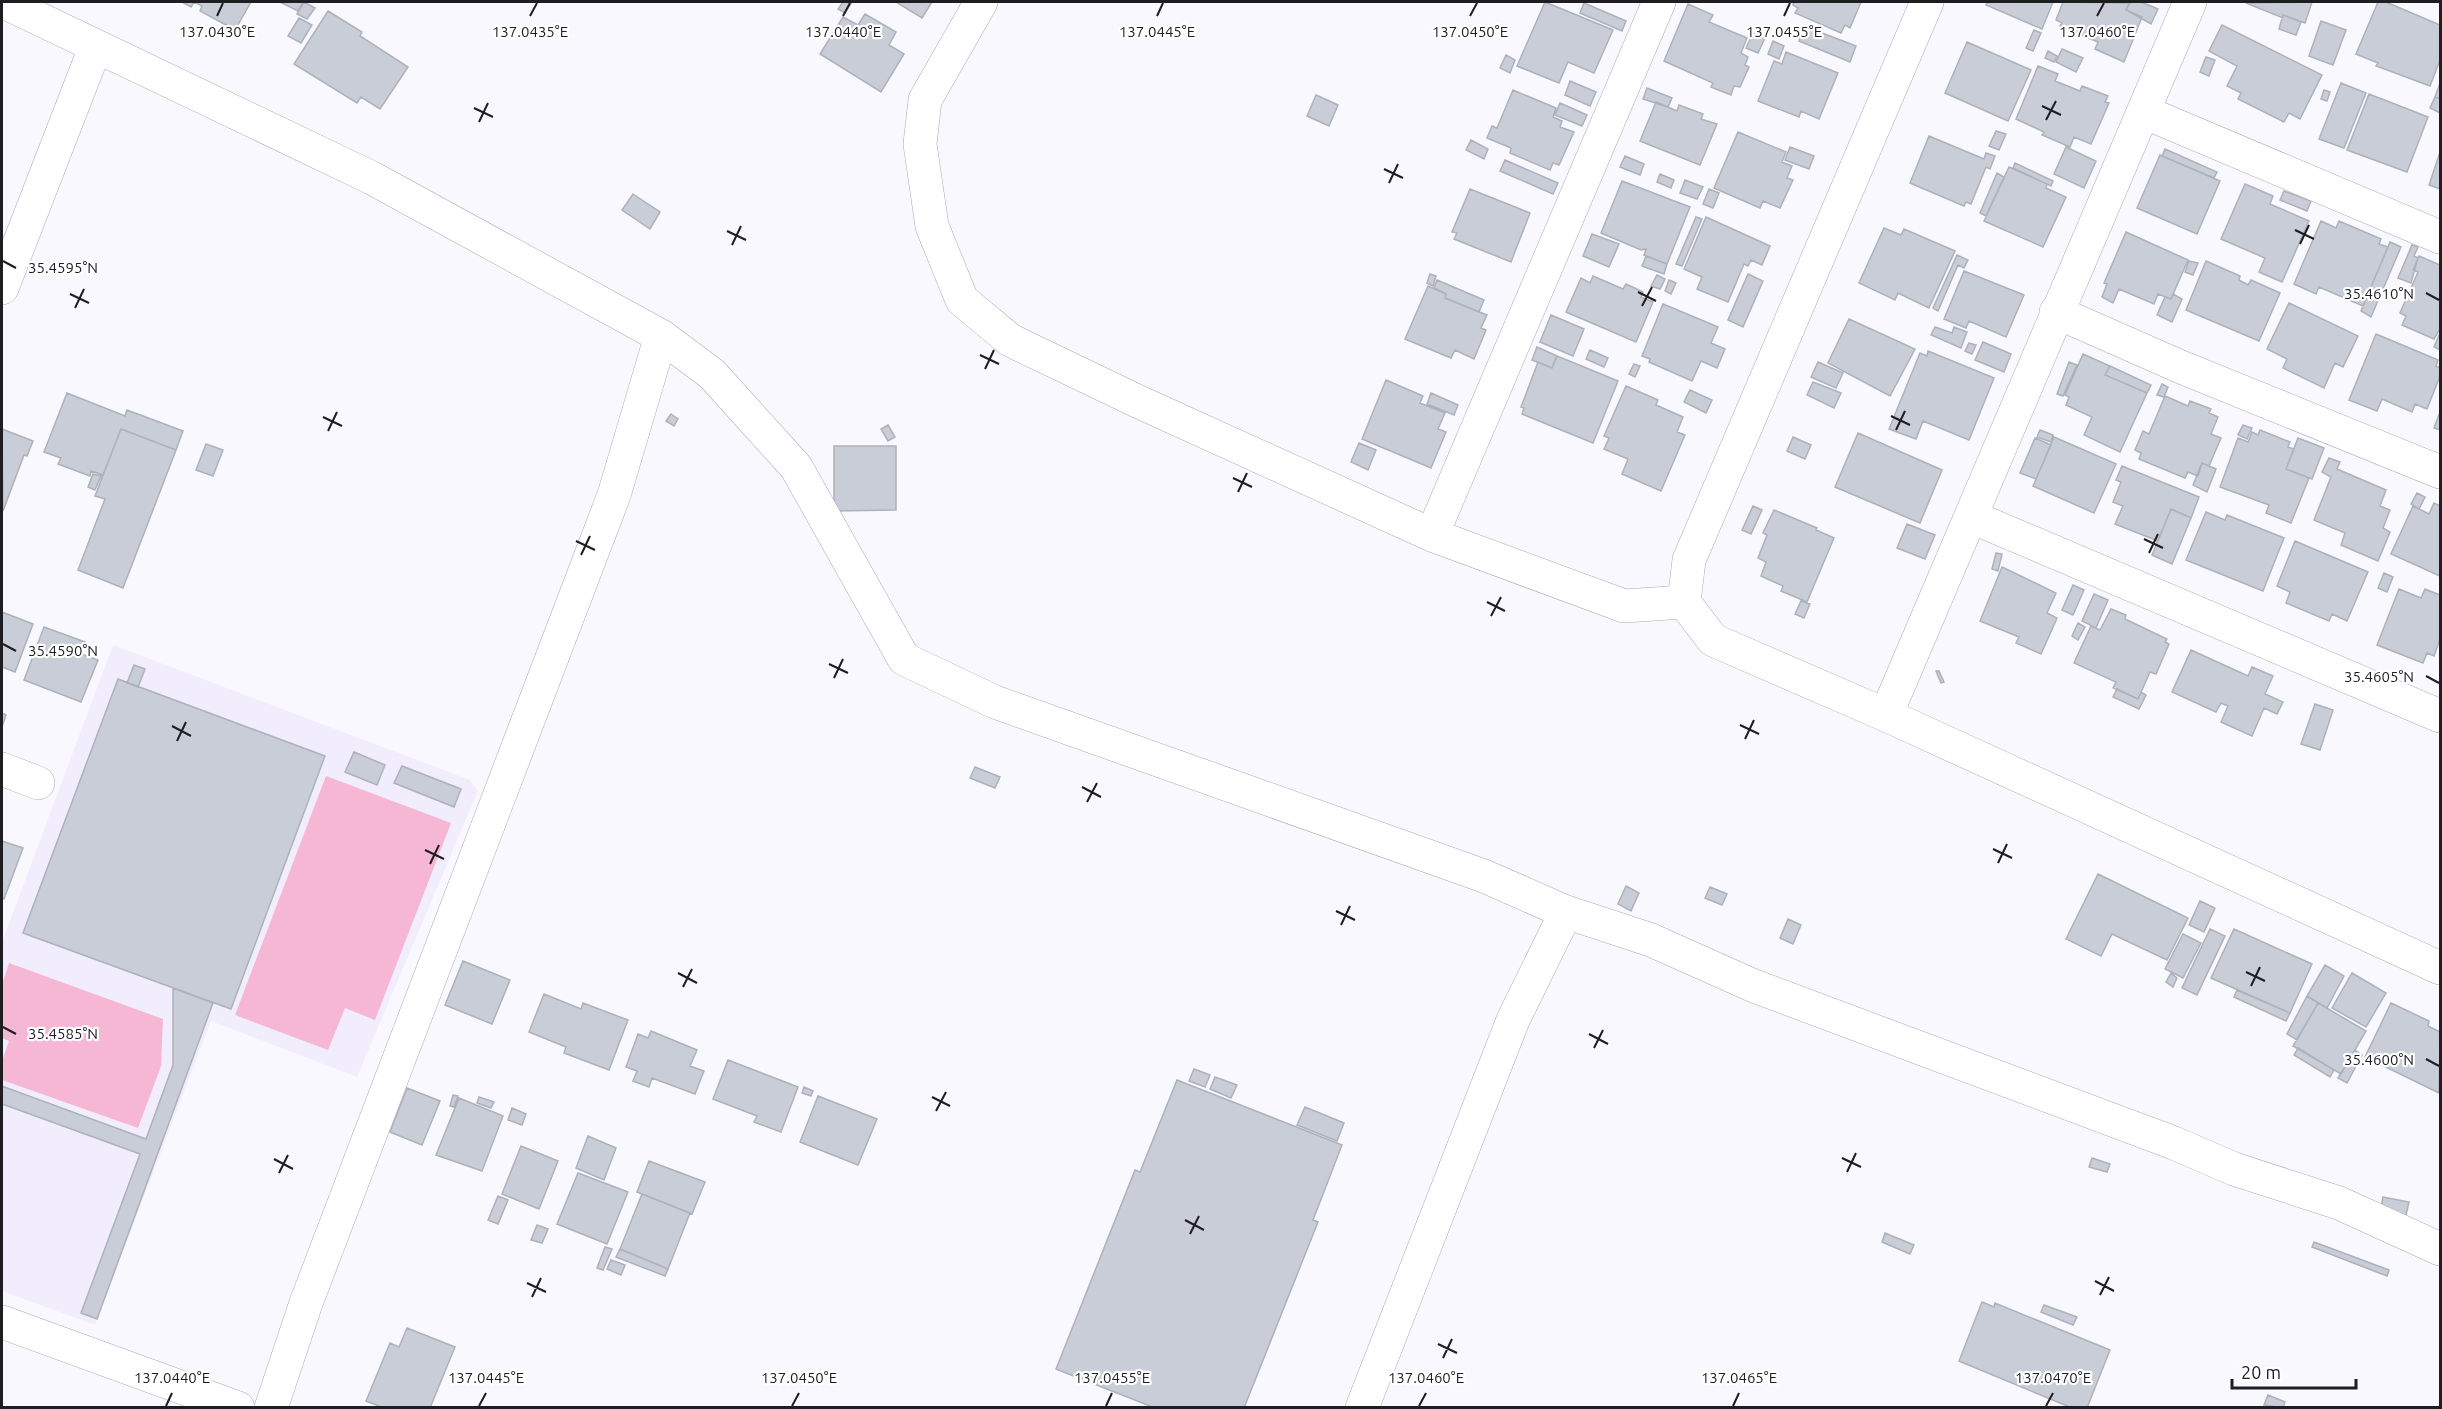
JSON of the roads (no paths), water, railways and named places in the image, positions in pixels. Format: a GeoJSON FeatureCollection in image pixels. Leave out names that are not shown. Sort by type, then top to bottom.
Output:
{"type":"FeatureCollection","features":[{"type":"Feature","properties":{"kind":"street"},"geometry":{"type":"LineString","coordinates":[[4,2],[95,48],[372,178],[661,336],[712,374],[796,467],[904,658],[995,702],[1484,876],[1566,912],[1651,940],[1754,986],[2174,1143],[2234,1169],[2339,1203],[2440,1249]]}},
{"type":"Feature","properties":{"kind":"street"},"geometry":{"type":"LineString","coordinates":[[981,2],[925,100],[920,144],[932,226],[962,300],[1010,340],[1137,401],[1432,535],[1624,606],[1684,602]]}},
{"type":"Feature","properties":{"kind":"street"},"geometry":{"type":"LineString","coordinates":[[1432,535],[1659,2]]}},
{"type":"Feature","properties":{"kind":"street"},"geometry":{"type":"LineString","coordinates":[[1927,2],[1689,560],[1684,602],[1713,640],[1886,715],[2440,968]]}},
{"type":"Feature","properties":{"kind":"street"},"geometry":{"type":"LineString","coordinates":[[1886,715],[2190,2]]}},
{"type":"Feature","properties":{"kind":"street"},"geometry":{"type":"LineString","coordinates":[[2,288],[95,48]]}},
{"type":"Feature","properties":{"kind":"street"},"geometry":{"type":"LineString","coordinates":[[2144,112],[2440,237]]}},
{"type":"Feature","properties":{"kind":"street"},"geometry":{"type":"LineString","coordinates":[[2056,312],[2181,367],[2440,472]]}},
{"type":"Feature","properties":{"kind":"street"},"geometry":{"type":"LineString","coordinates":[[271,1407],[306,1303],[614,495],[661,336]]}},
{"type":"Feature","properties":{"kind":"street"},"geometry":{"type":"LineString","coordinates":[[1972,517],[2440,716]]}},
{"type":"Feature","properties":{"kind":"street"},"geometry":{"type":"LineString","coordinates":[[2,769],[38,783]]}},
{"type":"Feature","properties":{"kind":"street"},"geometry":{"type":"LineString","coordinates":[[1362,1407],[1513,1020],[1566,912]]}},
{"type":"Feature","properties":{"kind":"street"},"geometry":{"type":"LineString","coordinates":[[2,1322],[238,1407]]}}]}
